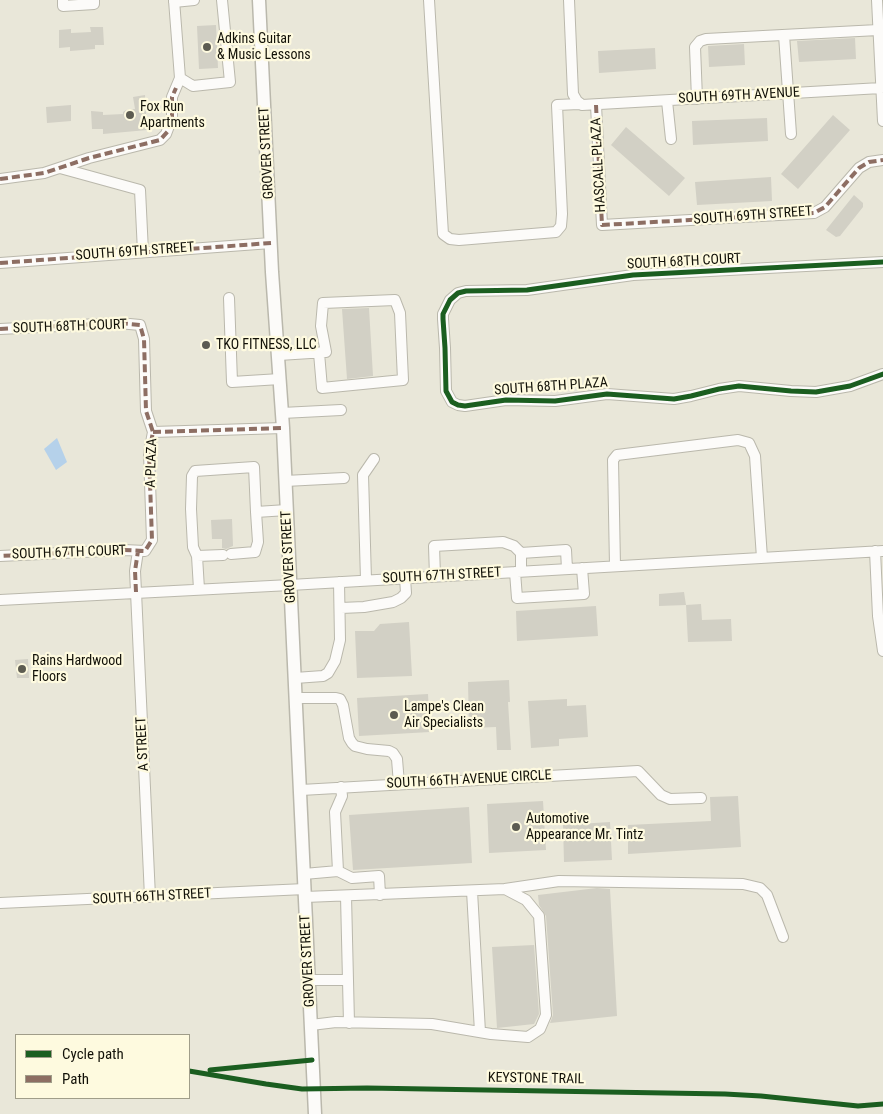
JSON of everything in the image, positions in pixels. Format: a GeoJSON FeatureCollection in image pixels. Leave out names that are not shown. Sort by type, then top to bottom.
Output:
{"type":"FeatureCollection","features":[{"type":"Feature","properties":{"kind":"main road","name":"GROVER STREET"},"geometry":{"type":"LineString","coordinates":[[259,0],[271,243],[283,428],[315,1114]]}},
{"type":"Feature","properties":{"kind":"street"},"geometry":{"type":"LineString","coordinates":[[63,0],[64,6],[94,4],[94,0]]}},
{"type":"Feature","properties":{"kind":"street"},"geometry":{"type":"LineString","coordinates":[[0,179],[34,175],[132,146],[160,140],[169,130],[172,118],[172,97],[178,83],[174,1],[194,0]]}},
{"type":"Feature","properties":{"kind":"street"},"geometry":{"type":"LineString","coordinates":[[178,83],[193,86],[230,82],[222,0]]}},
{"type":"Feature","properties":{"kind":"street","name":"SOUTH 69TH AVENUE"},"geometry":{"type":"LineString","coordinates":[[429,0],[443,234],[450,239],[459,240],[556,232],[561,226],[557,105],[881,88]]}},
{"type":"Feature","properties":{"kind":"street"},"geometry":{"type":"LineString","coordinates":[[569,0],[573,94],[579,104]]}},
{"type":"Feature","properties":{"kind":"street"},"geometry":{"type":"LineString","coordinates":[[877,0],[882,69],[883,121]]}},
{"type":"Feature","properties":{"kind":"street"},"geometry":{"type":"LineString","coordinates":[[697,99],[695,47],[700,41],[706,39],[878,30]]}},
{"type":"Feature","properties":{"kind":"street"},"geometry":{"type":"LineString","coordinates":[[784,35],[791,134]]}},
{"type":"Feature","properties":{"kind":"street"},"geometry":{"type":"LineString","coordinates":[[667,100],[671,139]]}},
{"type":"Feature","properties":{"kind":"street","name":"HASCALL PLAZA"},"geometry":{"type":"LineString","coordinates":[[596,104],[602,225]]}},
{"type":"Feature","properties":{"kind":"street","name":"SOUTH 69TH STREET"},"geometry":{"type":"LineString","coordinates":[[602,225],[818,212],[825,207],[859,168],[869,162],[883,160]]}},
{"type":"Feature","properties":{"kind":"street"},"geometry":{"type":"LineString","coordinates":[[60,168],[140,190],[143,252]]}},
{"type":"Feature","properties":{"kind":"street","name":"SOUTH 69TH STREET"},"geometry":{"type":"LineString","coordinates":[[0,263],[271,243]]}},
{"type":"Feature","properties":{"kind":"street","name":"SOUTH 68TH COURT"},"geometry":{"type":"LineString","coordinates":[[446,348],[443,314],[450,300],[458,293],[466,291],[526,290],[633,275],[883,262]]}},
{"type":"Feature","properties":{"kind":"street"},"geometry":{"type":"LineString","coordinates":[[229,298],[232,382],[280,379]]}},
{"type":"Feature","properties":{"kind":"street"},"geometry":{"type":"LineString","coordinates":[[279,355],[326,352],[321,326],[323,303],[395,300],[400,313],[404,380],[322,388],[319,353]]}},
{"type":"Feature","properties":{"kind":"street","name":"SOUTH 68TH COURT"},"geometry":{"type":"LineString","coordinates":[[0,329],[119,323],[140,325]]}},
{"type":"Feature","properties":{"kind":"street","name":"A PLAZA"},"geometry":{"type":"LineString","coordinates":[[138,551],[145,551],[152,540],[149,453],[153,432],[146,411],[144,339],[140,325]]}},
{"type":"Feature","properties":{"kind":"street","name":"SOUTH 68TH PLAZA"},"geometry":{"type":"LineString","coordinates":[[446,348],[446,391],[452,402],[465,406],[506,400],[555,401],[607,394],[674,398],[739,386],[816,392],[850,386],[883,374]]}},
{"type":"Feature","properties":{"kind":"street"},"geometry":{"type":"LineString","coordinates":[[282,413],[340,410]]}},
{"type":"Feature","properties":{"kind":"street"},"geometry":{"type":"LineString","coordinates":[[153,432],[283,428]]}},
{"type":"Feature","properties":{"kind":"street"},"geometry":{"type":"LineString","coordinates":[[615,566],[613,460],[617,455],[738,440],[748,443],[755,456],[762,558]]}},
{"type":"Feature","properties":{"kind":"street"},"geometry":{"type":"LineString","coordinates":[[366,580],[363,475],[374,459]]}},
{"type":"Feature","properties":{"kind":"street"},"geometry":{"type":"LineString","coordinates":[[197,556],[255,552],[258,542],[254,467],[195,470],[192,476],[190,509],[193,547],[197,556],[198,589]]}},
{"type":"Feature","properties":{"kind":"street"},"geometry":{"type":"LineString","coordinates":[[285,481],[344,478]]}},
{"type":"Feature","properties":{"kind":"street"},"geometry":{"type":"LineString","coordinates":[[256,512],[286,510]]}},
{"type":"Feature","properties":{"kind":"street"},"geometry":{"type":"LineString","coordinates":[[435,576],[434,546],[504,542],[514,546],[520,553],[517,598],[584,594],[582,568]]}},
{"type":"Feature","properties":{"kind":"street","name":"SOUTH 67TH COURT"},"geometry":{"type":"LineString","coordinates":[[0,556],[124,550],[138,551]]}},
{"type":"Feature","properties":{"kind":"street"},"geometry":{"type":"LineString","coordinates":[[520,553],[566,550],[567,569]]}},
{"type":"Feature","properties":{"kind":"street"},"geometry":{"type":"LineString","coordinates":[[136,592],[135,571],[138,551]]}},
{"type":"Feature","properties":{"kind":"street"},"geometry":{"type":"LineString","coordinates":[[879,551],[878,616],[883,651]]}},
{"type":"Feature","properties":{"kind":"street","name":"SOUTH 67TH STREET"},"geometry":{"type":"LineString","coordinates":[[0,600],[879,551]]}},
{"type":"Feature","properties":{"kind":"street"},"geometry":{"type":"LineString","coordinates":[[341,608],[364,607],[393,602],[406,593],[405,578]]}},
{"type":"Feature","properties":{"kind":"street"},"geometry":{"type":"LineString","coordinates":[[295,678],[323,676],[328,673],[339,653],[339,617],[341,608],[339,582]]}},
{"type":"Feature","properties":{"kind":"street","name":"A STREET"},"geometry":{"type":"LineString","coordinates":[[136,592],[150,897]]}},
{"type":"Feature","properties":{"kind":"street"},"geometry":{"type":"LineString","coordinates":[[296,698],[340,699],[352,744],[361,748],[393,753],[397,759],[399,784]]}},
{"type":"Feature","properties":{"kind":"street","name":"SOUTH 66TH AVENUE CIRCLE"},"geometry":{"type":"LineString","coordinates":[[300,790],[638,771],[662,795],[670,799],[702,798]]}},
{"type":"Feature","properties":{"kind":"street"},"geometry":{"type":"LineString","coordinates":[[338,871],[335,812],[342,796],[341,787]]}},
{"type":"Feature","properties":{"kind":"street"},"geometry":{"type":"LineString","coordinates":[[304,874],[338,871],[352,878],[379,876],[380,895]]}},
{"type":"Feature","properties":{"kind":"street","name":"SOUTH 66TH STREET"},"geometry":{"type":"LineString","coordinates":[[0,903],[305,893],[346,896],[380,895],[505,889],[559,881],[743,884],[760,888],[767,895],[783,936]]}},
{"type":"Feature","properties":{"kind":"street"},"geometry":{"type":"LineString","coordinates":[[311,1025],[350,1023],[432,1024],[528,1037],[540,1029],[546,1015],[539,916],[526,900],[505,889]]}},
{"type":"Feature","properties":{"kind":"street"},"geometry":{"type":"LineString","coordinates":[[472,891],[480,1032]]}},
{"type":"Feature","properties":{"kind":"street"},"geometry":{"type":"LineString","coordinates":[[346,896],[350,1023]]}},
{"type":"Feature","properties":{"kind":"street"},"geometry":{"type":"LineString","coordinates":[[309,980],[348,980]]}},
{"type":"Feature","properties":{"kind":"water"},"geometry":{"type":"Polygon","coordinates":[[[57,438],[67,462],[56,470],[44,449],[57,438]]]}},
{"type":"Feature","properties":{"kind":"building","name":"Adkins Guitar & Music Lessons"},"geometry":{"type":"Polygon","coordinates":[[[216,25],[218,68],[199,69],[197,26],[216,25]]]}},
{"type":"Feature","properties":{"kind":"building"},"geometry":{"type":"Polygon","coordinates":[[[90,27],[103,27],[104,45],[95,45],[95,49],[70,51],[70,47],[59,48],[59,30],[71,29],[71,33],[91,32],[90,27]]]}},
{"type":"Feature","properties":{"kind":"building"},"geometry":{"type":"Polygon","coordinates":[[[855,38],[856,59],[799,62],[797,41],[855,38]]]}},
{"type":"Feature","properties":{"kind":"building"},"geometry":{"type":"Polygon","coordinates":[[[744,44],[745,65],[709,67],[708,46],[744,44]]]}},
{"type":"Feature","properties":{"kind":"building"},"geometry":{"type":"Polygon","coordinates":[[[655,48],[656,69],[599,73],[598,51],[655,48]]]}},
{"type":"Feature","properties":{"kind":"building","name":"Fox Run Apartments"},"geometry":{"type":"Polygon","coordinates":[[[145,95],[147,130],[103,134],[103,129],[92,129],[91,111],[103,112],[103,115],[123,114],[126,110],[135,109],[133,97],[145,95]]]}},
{"type":"Feature","properties":{"kind":"building"},"geometry":{"type":"Polygon","coordinates":[[[71,105],[71,121],[47,123],[46,107],[71,105]]]}},
{"type":"Feature","properties":{"kind":"building"},"geometry":{"type":"Polygon","coordinates":[[[833,115],[850,130],[798,189],[781,174],[833,115]]]}},
{"type":"Feature","properties":{"kind":"building"},"geometry":{"type":"Polygon","coordinates":[[[767,118],[768,141],[693,145],[692,121],[767,118]]]}},
{"type":"Feature","properties":{"kind":"building"},"geometry":{"type":"Polygon","coordinates":[[[626,127],[685,178],[669,196],[611,145],[626,127]]]}},
{"type":"Feature","properties":{"kind":"building"},"geometry":{"type":"Polygon","coordinates":[[[771,177],[772,201],[697,205],[695,182],[771,177]]]}},
{"type":"Feature","properties":{"kind":"building"},"geometry":{"type":"Polygon","coordinates":[[[854,195],[863,203],[863,207],[840,236],[836,237],[826,230],[854,195]]]}},
{"type":"Feature","properties":{"kind":"building"},"geometry":{"type":"Polygon","coordinates":[[[369,308],[373,376],[347,379],[342,309],[369,308]]]}},
{"type":"Feature","properties":{"kind":"building"},"geometry":{"type":"Polygon","coordinates":[[[232,519],[233,546],[226,549],[222,548],[222,539],[212,539],[211,520],[232,519]]]}},
{"type":"Feature","properties":{"kind":"building"},"geometry":{"type":"Polygon","coordinates":[[[684,592],[686,605],[659,606],[659,594],[684,592]]]}},
{"type":"Feature","properties":{"kind":"building"},"geometry":{"type":"Polygon","coordinates":[[[701,604],[702,620],[731,619],[732,641],[688,642],[686,605],[701,604]]]}},
{"type":"Feature","properties":{"kind":"building"},"geometry":{"type":"Polygon","coordinates":[[[596,606],[598,636],[517,641],[516,611],[596,606]]]}},
{"type":"Feature","properties":{"kind":"building"},"geometry":{"type":"Polygon","coordinates":[[[409,622],[412,676],[357,678],[355,631],[374,631],[380,624],[409,622]]]}},
{"type":"Feature","properties":{"kind":"building","name":"Rains Hardwood Floors"},"geometry":{"type":"Polygon","coordinates":[[[28,659],[29,678],[17,678],[15,660],[28,659]]]}},
{"type":"Feature","properties":{"kind":"building"},"geometry":{"type":"Polygon","coordinates":[[[509,680],[510,702],[508,702],[511,750],[497,750],[496,727],[469,728],[468,682],[509,680]]]}},
{"type":"Feature","properties":{"kind":"building","name":"Lampe's Clean Air Specialists"},"geometry":{"type":"Polygon","coordinates":[[[428,694],[430,732],[359,736],[357,698],[428,694]]]}},
{"type":"Feature","properties":{"kind":"building"},"geometry":{"type":"Polygon","coordinates":[[[567,699],[567,706],[586,705],[588,737],[559,739],[559,746],[531,748],[528,701],[567,699]]]}},
{"type":"Feature","properties":{"kind":"building"},"geometry":{"type":"Polygon","coordinates":[[[738,796],[741,847],[628,854],[628,825],[711,821],[710,797],[738,796]]]}},
{"type":"Feature","properties":{"kind":"building","name":"Automotive Appearance Mr. Tintz"},"geometry":{"type":"Polygon","coordinates":[[[543,801],[546,850],[489,853],[487,804],[543,801]]]}},
{"type":"Feature","properties":{"kind":"building"},"geometry":{"type":"Polygon","coordinates":[[[469,807],[472,863],[353,870],[349,815],[469,807]]]}},
{"type":"Feature","properties":{"kind":"building"},"geometry":{"type":"Polygon","coordinates":[[[610,822],[612,860],[564,862],[563,825],[610,822]]]}},
{"type":"Feature","properties":{"kind":"building"},"geometry":{"type":"Polygon","coordinates":[[[597,888],[610,889],[617,1016],[550,1023],[553,1015],[546,916],[539,905],[538,895],[597,888]]]}},
{"type":"Feature","properties":{"kind":"building"},"geometry":{"type":"Polygon","coordinates":[[[534,945],[539,1014],[534,1024],[497,1028],[492,947],[534,945]]]}},
{"type":"Feature","properties":{"kind":"marked path"},"geometry":{"type":"LineString","coordinates":[[0,179],[44,173],[89,158],[160,140],[169,130],[172,118],[172,97],[176,88]]}},
{"type":"Feature","properties":{"kind":"marked path"},"geometry":{"type":"LineString","coordinates":[[596,105],[602,225],[814,213],[825,207],[859,168],[869,162],[883,160]]}},
{"type":"Feature","properties":{"kind":"marked path"},"geometry":{"type":"LineString","coordinates":[[0,263],[271,243]]}},
{"type":"Feature","properties":{"kind":"marked path"},"geometry":{"type":"LineString","coordinates":[[0,329],[119,323],[140,325],[144,339],[146,411],[153,432],[149,453],[152,540],[145,551],[124,550],[0,556]]}},
{"type":"Feature","properties":{"kind":"marked path"},"geometry":{"type":"LineString","coordinates":[[153,432],[283,428]]}},
{"type":"Feature","properties":{"kind":"marked path"},"geometry":{"type":"LineString","coordinates":[[136,592],[135,571],[138,551]]}},
{"type":"Feature","properties":{"kind":"cycle path"},"geometry":{"type":"LineString","coordinates":[[883,262],[633,275],[527,290],[466,291],[458,293],[450,300],[443,314],[446,391],[452,402],[465,406],[506,400],[555,401],[607,394],[674,399],[739,386],[816,392],[850,386],[883,374]]}},
{"type":"Feature","properties":{"kind":"cycle path"},"geometry":{"type":"LineString","coordinates":[[210,1070],[312,1060]]}},
{"type":"Feature","properties":{"kind":"cycle path","name":"KEYSTONE TRAIL"},"geometry":{"type":"LineString","coordinates":[[190,1071],[302,1089],[367,1088],[725,1094],[858,1106],[883,1104]]}},
{"type":"Feature","properties":{"kind":"place","name":"Adkins Guitar & Music Lessons"},"geometry":{"type":"Point","coordinates":[207,47]}},
{"type":"Feature","properties":{"kind":"place","name":"Fox Run Apartments"},"geometry":{"type":"Point","coordinates":[130,115]}},
{"type":"Feature","properties":{"kind":"place","name":"TKO FITNESS, LLC"},"geometry":{"type":"Point","coordinates":[206,345]}},
{"type":"Feature","properties":{"kind":"place","name":"Rains Hardwood Floors"},"geometry":{"type":"Point","coordinates":[22,669]}},
{"type":"Feature","properties":{"kind":"place","name":"Lampe's Clean Air Specialists"},"geometry":{"type":"Point","coordinates":[394,715]}},
{"type":"Feature","properties":{"kind":"place","name":"Automotive Appearance Mr. Tintz"},"geometry":{"type":"Point","coordinates":[516,827]}}]}
